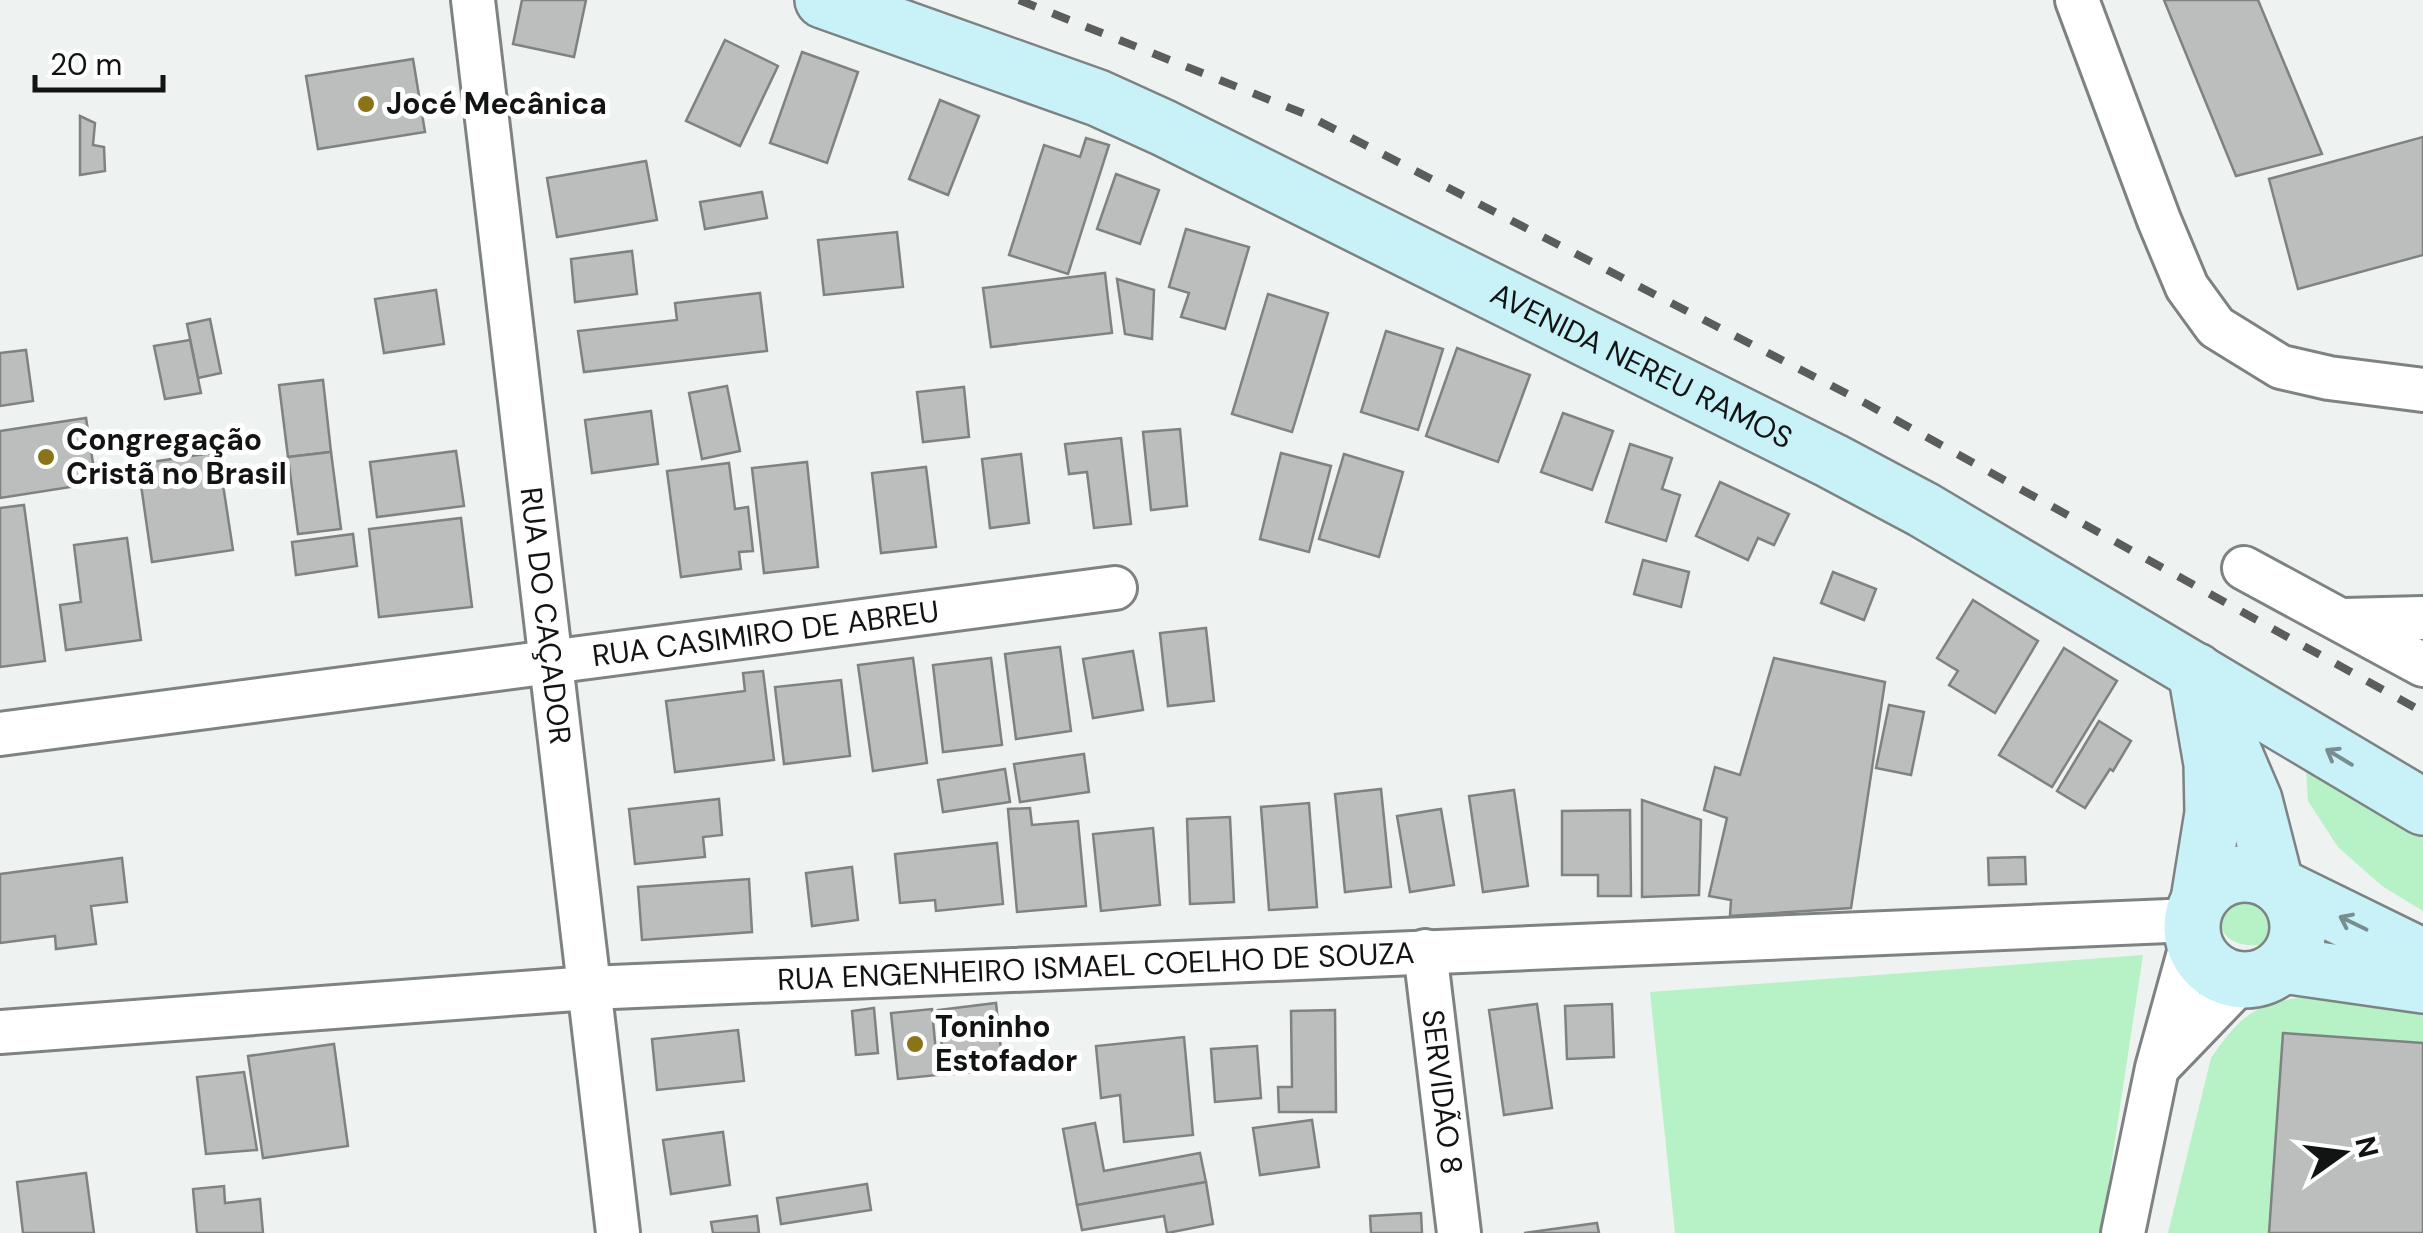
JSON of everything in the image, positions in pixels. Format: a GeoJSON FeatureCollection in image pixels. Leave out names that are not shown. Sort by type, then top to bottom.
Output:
{"type":"FeatureCollection","features":[{"type":"Feature","properties":{"kind":"main road","name":"AVENIDA NEREU RAMOS"},"geometry":{"type":"LineString","coordinates":[[823,0],[1081,92],[1164,128],[1832,460],[1972,538],[2423,807]]}},
{"type":"Feature","properties":{"kind":"main road"},"geometry":{"type":"LineString","coordinates":[[2196,671],[2254,800],[2279,886],[2294,903],[2298,918],[2293,951],[2262,973]]}},
{"type":"Feature","properties":{"kind":"main road"},"geometry":{"type":"LineString","coordinates":[[2196,671],[2212,764],[2212,812],[2194,919],[2202,958],[2219,974],[2262,973],[2423,984]]}},
{"type":"Feature","properties":{"kind":"main road"},"geometry":{"type":"LineString","coordinates":[[2194,919],[2214,883],[2233,874],[2255,874],[2423,957]]}},
{"type":"Feature","properties":{"kind":"street","name":"RUA DO CAÇADOR"},"geometry":{"type":"LineString","coordinates":[[473,0],[618,1233]]}},
{"type":"Feature","properties":{"kind":"street"},"geometry":{"type":"LineString","coordinates":[[2078,0],[2187,287],[2216,327],[2281,367],[2328,378],[2423,390]]}},
{"type":"Feature","properties":{"kind":"street"},"geometry":{"type":"LineString","coordinates":[[2244,568],[2423,665]]}},
{"type":"Feature","properties":{"kind":"street","name":"RUA CASIMIRO DE ABREU"},"geometry":{"type":"LineString","coordinates":[[0,734],[1115,588]]}},
{"type":"Feature","properties":{"kind":"street"},"geometry":{"type":"LineString","coordinates":[[2344,620],[2423,618]]}},
{"type":"Feature","properties":{"kind":"street"},"geometry":{"type":"LineString","coordinates":[[2124,1233],[2157,1068],[2194,919]]}},
{"type":"Feature","properties":{"kind":"street","name":"RUA ENGENHEIRO ISMAEL COELHO DE SOUZA"},"geometry":{"type":"LineString","coordinates":[[0,1032],[590,988],[2194,919]]}},
{"type":"Feature","properties":{"kind":"street","name":"SERVIDÃO 8"},"geometry":{"type":"LineString","coordinates":[[1425,952],[1460,1233]]}},
{"type":"Feature","properties":{"kind":"street"},"geometry":{"type":"LineString","coordinates":[[2157,1068],[2262,973]]}},
{"type":"Feature","properties":{"kind":"green space"},"geometry":{"type":"Polygon","coordinates":[[[2306,768],[2423,837],[2423,911],[2382,886],[2338,847],[2308,801],[2306,768]]]}},
{"type":"Feature","properties":{"kind":"green space"},"geometry":{"type":"Polygon","coordinates":[[[2247,897],[2275,909],[2280,921],[2278,939],[2245,945],[2224,932],[2221,907],[2232,898],[2247,897]]]}},
{"type":"Feature","properties":{"kind":"green space"},"geometry":{"type":"Polygon","coordinates":[[[2143,955],[2101,1233],[1675,1233],[1650,992],[2143,955]]]}},
{"type":"Feature","properties":{"kind":"green space"},"geometry":{"type":"Polygon","coordinates":[[[2310,996],[2423,1014],[2423,1233],[2168,1233],[2211,1058],[2252,1013],[2276,1002],[2310,996]]]}},
{"type":"Feature","properties":{"kind":"building"},"geometry":{"type":"Polygon","coordinates":[[[522,0],[586,0],[574,57],[513,44],[522,0]]]}},
{"type":"Feature","properties":{"kind":"building"},"geometry":{"type":"Polygon","coordinates":[[[2164,0],[2258,0],[2322,154],[2236,176],[2164,0]]]}},
{"type":"Feature","properties":{"kind":"building"},"geometry":{"type":"Polygon","coordinates":[[[725,40],[778,66],[740,146],[686,121],[725,40]]]}},
{"type":"Feature","properties":{"kind":"building"},"geometry":{"type":"Polygon","coordinates":[[[802,52],[858,72],[827,163],[770,143],[802,52]]]}},
{"type":"Feature","properties":{"kind":"building","name":"Jocé Mecânica"},"geometry":{"type":"Polygon","coordinates":[[[413,59],[425,132],[318,149],[306,76],[413,59]]]}},
{"type":"Feature","properties":{"kind":"building"},"geometry":{"type":"Polygon","coordinates":[[[940,100],[979,116],[948,195],[909,179],[940,100]]]}},
{"type":"Feature","properties":{"kind":"building"},"geometry":{"type":"Polygon","coordinates":[[[80,116],[95,123],[93,145],[104,147],[105,171],[80,175],[80,116]]]}},
{"type":"Feature","properties":{"kind":"building"},"geometry":{"type":"Polygon","coordinates":[[[2423,137],[2423,255],[2298,289],[2269,179],[2423,137]]]}},
{"type":"Feature","properties":{"kind":"building"},"geometry":{"type":"Polygon","coordinates":[[[1086,138],[1109,145],[1068,274],[1009,255],[1044,145],[1080,157],[1086,138]]]}},
{"type":"Feature","properties":{"kind":"building"},"geometry":{"type":"Polygon","coordinates":[[[646,161],[657,220],[557,237],[547,178],[646,161]]]}},
{"type":"Feature","properties":{"kind":"building"},"geometry":{"type":"Polygon","coordinates":[[[1116,174],[1159,190],[1140,244],[1097,229],[1116,174]]]}},
{"type":"Feature","properties":{"kind":"building"},"geometry":{"type":"Polygon","coordinates":[[[762,192],[767,218],[705,229],[700,202],[762,192]]]}},
{"type":"Feature","properties":{"kind":"building"},"geometry":{"type":"Polygon","coordinates":[[[1186,229],[1249,247],[1225,329],[1181,317],[1189,293],[1169,287],[1186,229]]]}},
{"type":"Feature","properties":{"kind":"building"},"geometry":{"type":"Polygon","coordinates":[[[897,232],[903,287],[824,295],[818,240],[897,232]]]}},
{"type":"Feature","properties":{"kind":"building"},"geometry":{"type":"Polygon","coordinates":[[[632,251],[637,294],[575,302],[571,259],[632,251]]]}},
{"type":"Feature","properties":{"kind":"building"},"geometry":{"type":"Polygon","coordinates":[[[1105,273],[1112,333],[991,347],[983,288],[1105,273]]]}},
{"type":"Feature","properties":{"kind":"building"},"geometry":{"type":"Polygon","coordinates":[[[1117,279],[1154,290],[1152,339],[1125,334],[1117,279]]]}},
{"type":"Feature","properties":{"kind":"building"},"geometry":{"type":"Polygon","coordinates":[[[436,290],[444,344],[384,353],[375,299],[436,290]]]}},
{"type":"Feature","properties":{"kind":"building"},"geometry":{"type":"Polygon","coordinates":[[[760,293],[767,351],[584,372],[578,331],[677,320],[675,303],[760,293]]]}},
{"type":"Feature","properties":{"kind":"building"},"geometry":{"type":"Polygon","coordinates":[[[1268,294],[1328,313],[1292,432],[1232,414],[1268,294]]]}},
{"type":"Feature","properties":{"kind":"building"},"geometry":{"type":"Polygon","coordinates":[[[210,319],[221,373],[198,378],[187,324],[210,319]]]}},
{"type":"Feature","properties":{"kind":"building"},"geometry":{"type":"Polygon","coordinates":[[[1386,331],[1443,349],[1418,430],[1361,412],[1386,331]]]}},
{"type":"Feature","properties":{"kind":"building"},"geometry":{"type":"Polygon","coordinates":[[[190,340],[201,393],[165,399],[154,346],[190,340]]]}},
{"type":"Feature","properties":{"kind":"building"},"geometry":{"type":"Polygon","coordinates":[[[1457,348],[1530,375],[1498,462],[1426,436],[1457,348]]]}},
{"type":"Feature","properties":{"kind":"building"},"geometry":{"type":"Polygon","coordinates":[[[26,350],[33,401],[0,406],[0,353],[26,350]]]}},
{"type":"Feature","properties":{"kind":"building"},"geometry":{"type":"Polygon","coordinates":[[[323,380],[331,452],[288,457],[279,385],[323,380]]]}},
{"type":"Feature","properties":{"kind":"building"},"geometry":{"type":"Polygon","coordinates":[[[727,386],[740,451],[702,459],[689,393],[727,386]]]}},
{"type":"Feature","properties":{"kind":"building"},"geometry":{"type":"Polygon","coordinates":[[[964,387],[969,437],[923,442],[917,392],[964,387]]]}},
{"type":"Feature","properties":{"kind":"building"},"geometry":{"type":"Polygon","coordinates":[[[651,411],[658,464],[592,473],[585,420],[651,411]]]}},
{"type":"Feature","properties":{"kind":"building"},"geometry":{"type":"Polygon","coordinates":[[[1563,413],[1613,431],[1592,490],[1541,472],[1563,413]]]}},
{"type":"Feature","properties":{"kind":"building","name":"Congregação Cristã no Brasil"},"geometry":{"type":"Polygon","coordinates":[[[86,418],[96,483],[0,498],[0,431],[86,418]]]}},
{"type":"Feature","properties":{"kind":"building"},"geometry":{"type":"Polygon","coordinates":[[[1180,429],[1187,506],[1151,510],[1143,432],[1180,429]]]}},
{"type":"Feature","properties":{"kind":"building"},"geometry":{"type":"Polygon","coordinates":[[[1121,438],[1131,524],[1094,528],[1087,472],[1069,474],[1065,444],[1121,438]]]}},
{"type":"Feature","properties":{"kind":"building"},"geometry":{"type":"Polygon","coordinates":[[[1630,444],[1672,458],[1662,489],[1680,495],[1666,541],[1606,522],[1630,444]]]}},
{"type":"Feature","properties":{"kind":"building"},"geometry":{"type":"Polygon","coordinates":[[[456,451],[464,506],[377,517],[370,462],[456,451]]]}},
{"type":"Feature","properties":{"kind":"building"},"geometry":{"type":"Polygon","coordinates":[[[218,452],[233,550],[152,562],[138,464],[218,452]]]}},
{"type":"Feature","properties":{"kind":"building"},"geometry":{"type":"Polygon","coordinates":[[[331,452],[341,529],[298,534],[288,457],[331,452]]]}},
{"type":"Feature","properties":{"kind":"building"},"geometry":{"type":"Polygon","coordinates":[[[1281,453],[1331,466],[1309,552],[1260,539],[1281,453]]]}},
{"type":"Feature","properties":{"kind":"building"},"geometry":{"type":"Polygon","coordinates":[[[1021,454],[1029,523],[990,528],[982,459],[1021,454]]]}},
{"type":"Feature","properties":{"kind":"building"},"geometry":{"type":"Polygon","coordinates":[[[1344,454],[1403,472],[1379,557],[1319,539],[1344,454]]]}},
{"type":"Feature","properties":{"kind":"building"},"geometry":{"type":"Polygon","coordinates":[[[807,462],[818,567],[764,573],[752,468],[807,462]]]}},
{"type":"Feature","properties":{"kind":"building"},"geometry":{"type":"Polygon","coordinates":[[[729,463],[735,509],[748,507],[753,551],[739,552],[741,569],[681,577],[667,471],[729,463]]]}},
{"type":"Feature","properties":{"kind":"building"},"geometry":{"type":"Polygon","coordinates":[[[926,467],[936,547],[881,553],[872,473],[926,467]]]}},
{"type":"Feature","properties":{"kind":"building"},"geometry":{"type":"Polygon","coordinates":[[[1720,482],[1789,514],[1774,545],[1758,538],[1748,560],[1696,536],[1720,482]]]}},
{"type":"Feature","properties":{"kind":"building"},"geometry":{"type":"Polygon","coordinates":[[[24,505],[45,661],[0,667],[0,508],[24,505]]]}},
{"type":"Feature","properties":{"kind":"building"},"geometry":{"type":"Polygon","coordinates":[[[461,518],[472,607],[379,617],[369,529],[461,518]]]}},
{"type":"Feature","properties":{"kind":"building"},"geometry":{"type":"Polygon","coordinates":[[[353,534],[357,566],[296,575],[292,542],[353,534]]]}},
{"type":"Feature","properties":{"kind":"building"},"geometry":{"type":"Polygon","coordinates":[[[127,538],[141,640],[66,650],[60,605],[81,602],[74,545],[127,538]]]}},
{"type":"Feature","properties":{"kind":"building"},"geometry":{"type":"Polygon","coordinates":[[[1643,560],[1689,572],[1681,607],[1634,594],[1643,560]]]}},
{"type":"Feature","properties":{"kind":"building"},"geometry":{"type":"Polygon","coordinates":[[[1833,572],[1876,589],[1864,620],[1821,603],[1833,572]]]}},
{"type":"Feature","properties":{"kind":"building"},"geometry":{"type":"Polygon","coordinates":[[[1973,600],[2038,641],[1995,713],[1949,685],[1958,671],[1937,658],[1973,600]]]}},
{"type":"Feature","properties":{"kind":"building"},"geometry":{"type":"Polygon","coordinates":[[[1206,628],[1214,701],[1168,706],[1160,633],[1206,628]]]}},
{"type":"Feature","properties":{"kind":"building"},"geometry":{"type":"Polygon","coordinates":[[[1060,647],[1071,731],[1016,739],[1005,654],[1060,647]]]}},
{"type":"Feature","properties":{"kind":"building"},"geometry":{"type":"Polygon","coordinates":[[[2064,648],[2117,681],[2052,787],[1999,755],[2064,648]]]}},
{"type":"Feature","properties":{"kind":"building"},"geometry":{"type":"Polygon","coordinates":[[[1133,651],[1143,710],[1093,718],[1083,659],[1133,651]]]}},
{"type":"Feature","properties":{"kind":"building"},"geometry":{"type":"Polygon","coordinates":[[[913,658],[927,763],[873,771],[858,665],[913,658]]]}},
{"type":"Feature","properties":{"kind":"building"},"geometry":{"type":"Polygon","coordinates":[[[991,658],[1002,745],[943,752],[933,665],[991,658]]]}},
{"type":"Feature","properties":{"kind":"building"},"geometry":{"type":"Polygon","coordinates":[[[1774,658],[1885,682],[1851,908],[1730,916],[1731,900],[1709,896],[1727,818],[1704,810],[1715,767],[1740,775],[1774,658]]]}},
{"type":"Feature","properties":{"kind":"building"},"geometry":{"type":"Polygon","coordinates":[[[763,671],[774,760],[675,772],[666,701],[745,691],[743,673],[763,671]]]}},
{"type":"Feature","properties":{"kind":"building"},"geometry":{"type":"Polygon","coordinates":[[[841,680],[850,756],[784,764],[775,687],[841,680]]]}},
{"type":"Feature","properties":{"kind":"building"},"geometry":{"type":"Polygon","coordinates":[[[1889,705],[1924,712],[1911,775],[1876,768],[1889,705]]]}},
{"type":"Feature","properties":{"kind":"building"},"geometry":{"type":"Polygon","coordinates":[[[2099,721],[2131,741],[2085,808],[2057,791],[2099,721]]]}},
{"type":"Feature","properties":{"kind":"building"},"geometry":{"type":"Polygon","coordinates":[[[1084,754],[1089,792],[1020,802],[1014,764],[1084,754]]]}},
{"type":"Feature","properties":{"kind":"building"},"geometry":{"type":"Polygon","coordinates":[[[1005,769],[1010,802],[943,812],[938,780],[1005,769]]]}},
{"type":"Feature","properties":{"kind":"building"},"geometry":{"type":"Polygon","coordinates":[[[1381,789],[1391,887],[1345,892],[1335,794],[1381,789]]]}},
{"type":"Feature","properties":{"kind":"building"},"geometry":{"type":"Polygon","coordinates":[[[1514,790],[1528,886],[1483,892],[1469,796],[1514,790]]]}},
{"type":"Feature","properties":{"kind":"building"},"geometry":{"type":"Polygon","coordinates":[[[719,799],[722,835],[703,837],[705,857],[635,864],[629,809],[719,799]]]}},
{"type":"Feature","properties":{"kind":"building"},"geometry":{"type":"Polygon","coordinates":[[[1642,800],[1701,820],[1699,895],[1642,897],[1642,800]]]}},
{"type":"Feature","properties":{"kind":"building"},"geometry":{"type":"Polygon","coordinates":[[[1309,803],[1317,907],[1269,910],[1261,807],[1309,803]]]}},
{"type":"Feature","properties":{"kind":"building"},"geometry":{"type":"Polygon","coordinates":[[[1030,808],[1032,825],[1078,821],[1086,906],[1017,912],[1008,809],[1030,808]]]}},
{"type":"Feature","properties":{"kind":"building"},"geometry":{"type":"Polygon","coordinates":[[[1441,809],[1454,885],[1410,892],[1397,816],[1441,809]]]}},
{"type":"Feature","properties":{"kind":"building"},"geometry":{"type":"Polygon","coordinates":[[[1630,810],[1631,896],[1598,896],[1598,875],[1562,875],[1562,811],[1630,810]]]}},
{"type":"Feature","properties":{"kind":"building"},"geometry":{"type":"Polygon","coordinates":[[[1230,817],[1234,902],[1190,904],[1187,819],[1230,817]]]}},
{"type":"Feature","properties":{"kind":"building"},"geometry":{"type":"Polygon","coordinates":[[[1153,828],[1160,905],[1101,911],[1093,834],[1153,828]]]}},
{"type":"Feature","properties":{"kind":"building"},"geometry":{"type":"Polygon","coordinates":[[[997,843],[1003,904],[936,911],[935,900],[900,903],[895,854],[997,843]]]}},
{"type":"Feature","properties":{"kind":"building"},"geometry":{"type":"Polygon","coordinates":[[[2025,857],[2026,884],[1989,885],[1988,858],[2025,857]]]}},
{"type":"Feature","properties":{"kind":"building"},"geometry":{"type":"Polygon","coordinates":[[[122,858],[127,902],[91,906],[96,944],[56,949],[55,936],[0,943],[0,874],[122,858]]]}},
{"type":"Feature","properties":{"kind":"building"},"geometry":{"type":"Polygon","coordinates":[[[852,867],[858,920],[812,926],[806,873],[852,867]]]}},
{"type":"Feature","properties":{"kind":"building"},"geometry":{"type":"Polygon","coordinates":[[[749,879],[752,932],[642,940],[638,887],[749,879]]]}},
{"type":"Feature","properties":{"kind":"building"},"geometry":{"type":"Polygon","coordinates":[[[996,1003],[1003,1069],[945,1075],[938,1010],[996,1003]]]}},
{"type":"Feature","properties":{"kind":"building"},"geometry":{"type":"Polygon","coordinates":[[[1537,1004],[1552,1108],[1504,1115],[1489,1010],[1537,1004]]]}},
{"type":"Feature","properties":{"kind":"building"},"geometry":{"type":"Polygon","coordinates":[[[1612,1004],[1614,1057],[1567,1059],[1565,1006],[1612,1004]]]}},
{"type":"Feature","properties":{"kind":"building"},"geometry":{"type":"Polygon","coordinates":[[[874,1008],[878,1053],[856,1055],[852,1011],[874,1008]]]}},
{"type":"Feature","properties":{"kind":"building","name":"Toninho Estofador"},"geometry":{"type":"Polygon","coordinates":[[[932,1009],[938,1075],[898,1079],[891,1013],[932,1009]]]}},
{"type":"Feature","properties":{"kind":"building"},"geometry":{"type":"Polygon","coordinates":[[[1335,1010],[1336,1112],[1279,1112],[1278,1087],[1292,1087],[1291,1011],[1335,1010]]]}},
{"type":"Feature","properties":{"kind":"building"},"geometry":{"type":"Polygon","coordinates":[[[738,1030],[744,1081],[657,1090],[652,1039],[738,1030]]]}},
{"type":"Feature","properties":{"kind":"building"},"geometry":{"type":"Polygon","coordinates":[[[2283,1033],[2423,1043],[2423,1233],[2269,1233],[2283,1033]]]}},
{"type":"Feature","properties":{"kind":"building"},"geometry":{"type":"Polygon","coordinates":[[[1184,1037],[1193,1135],[1124,1142],[1120,1095],[1101,1098],[1096,1046],[1184,1037]]]}},
{"type":"Feature","properties":{"kind":"building"},"geometry":{"type":"Polygon","coordinates":[[[334,1044],[348,1146],[263,1158],[248,1056],[334,1044]]]}},
{"type":"Feature","properties":{"kind":"building"},"geometry":{"type":"Polygon","coordinates":[[[1257,1046],[1261,1098],[1215,1102],[1211,1049],[1257,1046]]]}},
{"type":"Feature","properties":{"kind":"building"},"geometry":{"type":"Polygon","coordinates":[[[244,1072],[257,1150],[206,1154],[197,1077],[244,1072]]]}},
{"type":"Feature","properties":{"kind":"building"},"geometry":{"type":"Polygon","coordinates":[[[1312,1120],[1319,1167],[1260,1175],[1253,1128],[1312,1120]]]}},
{"type":"Feature","properties":{"kind":"building"},"geometry":{"type":"Polygon","coordinates":[[[1095,1123],[1104,1171],[1200,1153],[1206,1182],[1077,1205],[1063,1129],[1095,1123]]]}},
{"type":"Feature","properties":{"kind":"building"},"geometry":{"type":"Polygon","coordinates":[[[723,1132],[730,1185],[671,1194],[663,1140],[723,1132]]]}},
{"type":"Feature","properties":{"kind":"building"},"geometry":{"type":"Polygon","coordinates":[[[86,1173],[94,1233],[23,1233],[17,1182],[86,1173]]]}},
{"type":"Feature","properties":{"kind":"building"},"geometry":{"type":"Polygon","coordinates":[[[1206,1182],[1213,1224],[1167,1233],[1164,1216],[1082,1230],[1077,1205],[1206,1182]]]}},
{"type":"Feature","properties":{"kind":"building"},"geometry":{"type":"Polygon","coordinates":[[[867,1184],[871,1210],[781,1224],[777,1198],[867,1184]]]}},
{"type":"Feature","properties":{"kind":"building"},"geometry":{"type":"Polygon","coordinates":[[[224,1186],[225,1203],[260,1199],[263,1233],[197,1233],[193,1189],[224,1186]]]}},
{"type":"Feature","properties":{"kind":"building"},"geometry":{"type":"Polygon","coordinates":[[[1421,1213],[1422,1233],[1371,1233],[1370,1216],[1421,1213]]]}},
{"type":"Feature","properties":{"kind":"building"},"geometry":{"type":"Polygon","coordinates":[[[757,1216],[759,1233],[713,1233],[711,1222],[757,1216]]]}},
{"type":"Feature","properties":{"kind":"building"},"geometry":{"type":"Polygon","coordinates":[[[1597,1223],[1599,1233],[1524,1233],[1597,1223]]]}},
{"type":"Feature","properties":{"kind":"railway"},"geometry":{"type":"LineString","coordinates":[[1019,0],[1305,114],[1867,404],[2423,712]]}},
{"type":"Feature","properties":{"kind":"place","name":"Jocé Mecânica"},"geometry":{"type":"Point","coordinates":[366,104]}},
{"type":"Feature","properties":{"kind":"place","name":"Congregação Cristã no Brasil"},"geometry":{"type":"Point","coordinates":[46,457]}},
{"type":"Feature","properties":{"kind":"place","name":"Toninho Estofador"},"geometry":{"type":"Point","coordinates":[915,1044]}}]}
